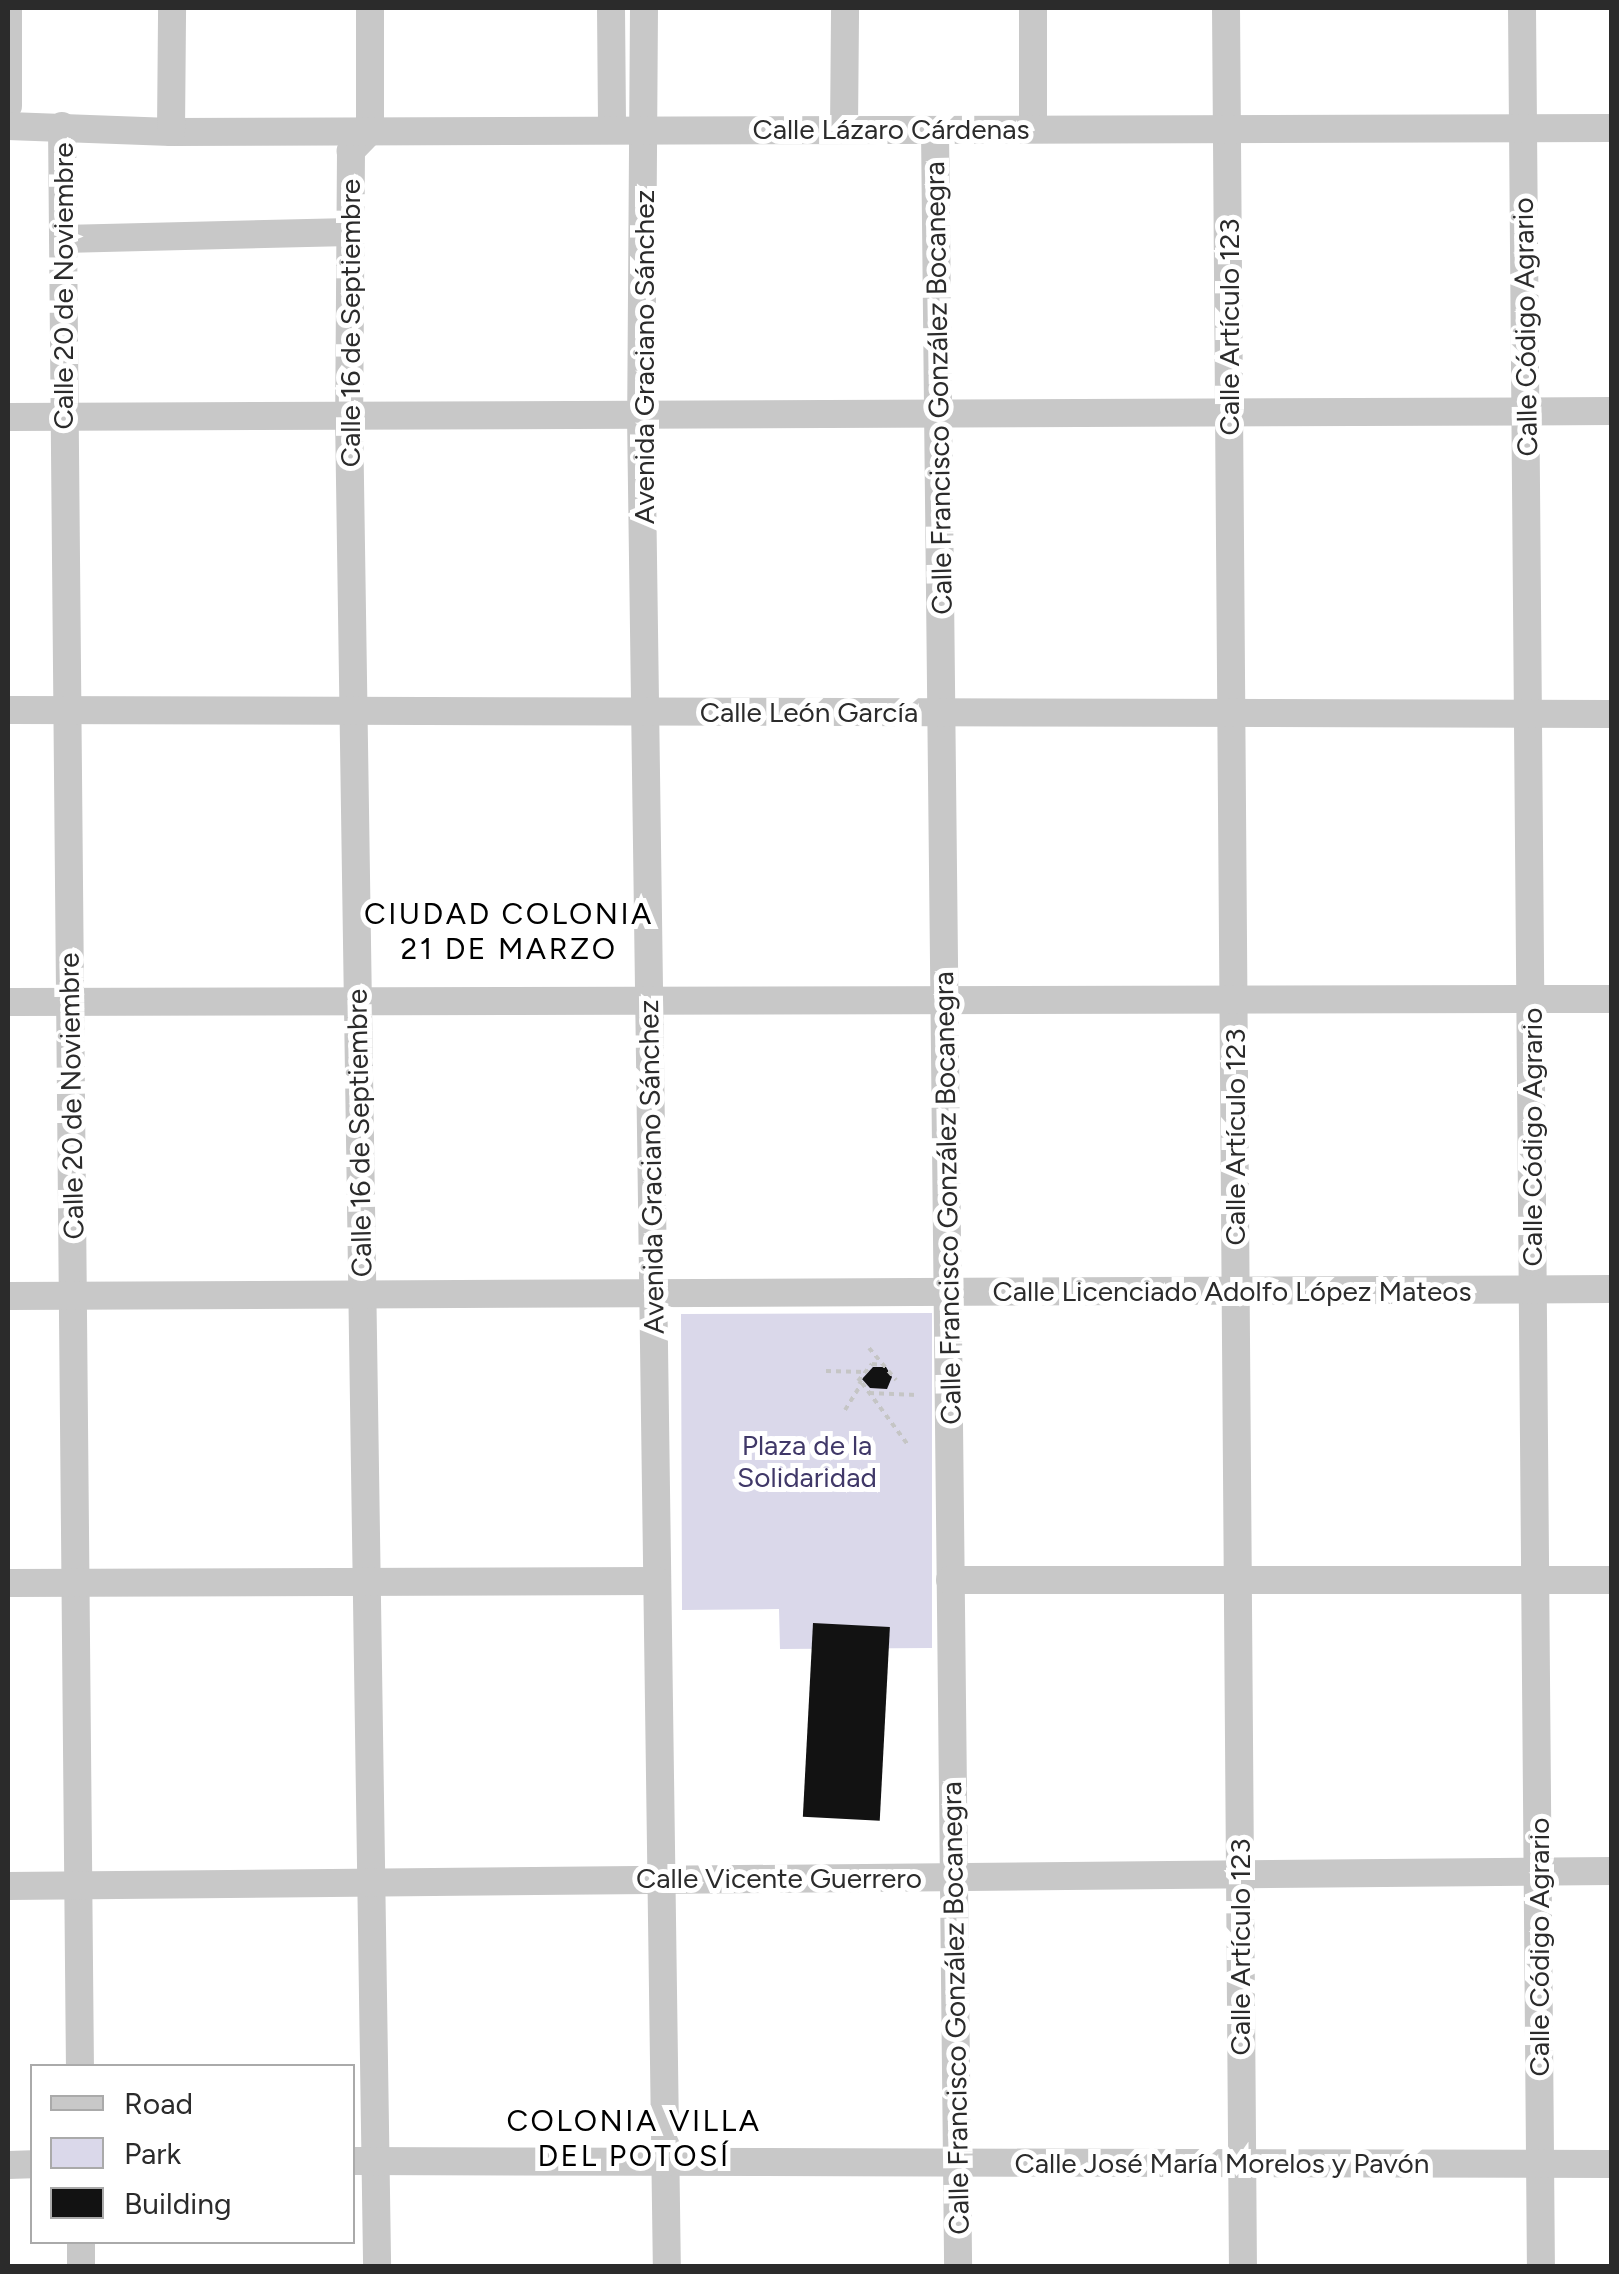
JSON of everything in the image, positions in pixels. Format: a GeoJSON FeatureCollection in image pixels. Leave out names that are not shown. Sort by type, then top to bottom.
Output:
{"type":"FeatureCollection","features":[{"type":"Feature","properties":{"kind":"street"},"geometry":{"type":"LineString","coordinates":[[8,8],[8,106]]}},
{"type":"Feature","properties":{"kind":"street"},"geometry":{"type":"LineString","coordinates":[[171,132],[172,8]]}},
{"type":"Feature","properties":{"kind":"street","name":"Calle 16 de Septiembre"},"geometry":{"type":"LineString","coordinates":[[370,8],[370,131],[351,151],[349,416],[373,1883],[364,2074],[365,2161],[377,2266]]}},
{"type":"Feature","properties":{"kind":"street"},"geometry":{"type":"LineString","coordinates":[[611,8],[612,128]]}},
{"type":"Feature","properties":{"kind":"street","name":"Avenida Graciano Sánchez"},"geometry":{"type":"LineString","coordinates":[[644,8],[646,129],[640,414],[666,2266]]}},
{"type":"Feature","properties":{"kind":"street"},"geometry":{"type":"LineString","coordinates":[[844,130],[845,8]]}},
{"type":"Feature","properties":{"kind":"street"},"geometry":{"type":"LineString","coordinates":[[1033,8],[1033,130]]}},
{"type":"Feature","properties":{"kind":"street","name":"Calle Artículo 123"},"geometry":{"type":"LineString","coordinates":[[1226,8],[1243,2266]]}},
{"type":"Feature","properties":{"kind":"street","name":"Calle Código Agrario"},"geometry":{"type":"LineString","coordinates":[[1522,8],[1541,2266]]}},
{"type":"Feature","properties":{"kind":"street","name":"Calle Lázaro Cárdenas"},"geometry":{"type":"LineString","coordinates":[[8,126],[171,132],[1612,128]]}},
{"type":"Feature","properties":{"kind":"street","name":"Calle 20 de Noviembre"},"geometry":{"type":"LineString","coordinates":[[62,126],[80,2064]]}},
{"type":"Feature","properties":{"kind":"street","name":"Calle Francisco González Bocanegra"},"geometry":{"type":"LineString","coordinates":[[935,130],[958,2266]]}},
{"type":"Feature","properties":{"kind":"street"},"geometry":{"type":"LineString","coordinates":[[63,238],[350,232]]}},
{"type":"Feature","properties":{"kind":"street"},"geometry":{"type":"LineString","coordinates":[[8,417],[1612,410]]}},
{"type":"Feature","properties":{"kind":"street","name":"Calle León García"},"geometry":{"type":"LineString","coordinates":[[8,710],[1612,714]]}},
{"type":"Feature","properties":{"kind":"street"},"geometry":{"type":"LineString","coordinates":[[8,1002],[1612,999]]}},
{"type":"Feature","properties":{"kind":"street","name":"Calle Licenciado Adolfo López Mateos"},"geometry":{"type":"LineString","coordinates":[[8,1296],[1612,1289]]}},
{"type":"Feature","properties":{"kind":"street"},"geometry":{"type":"LineString","coordinates":[[950,1580],[1612,1580]]}},
{"type":"Feature","properties":{"kind":"street"},"geometry":{"type":"LineString","coordinates":[[8,1583],[657,1581]]}},
{"type":"Feature","properties":{"kind":"street","name":"Calle Vicente Guerrero"},"geometry":{"type":"LineString","coordinates":[[8,1886],[1612,1871]]}},
{"type":"Feature","properties":{"kind":"street","name":"Calle José María Morelos y Pavón"},"geometry":{"type":"LineString","coordinates":[[365,2161],[1612,2164]]}},
{"type":"Feature","properties":{"kind":"path"},"geometry":{"type":"LineString","coordinates":[[869,1348],[896,1380]]}},
{"type":"Feature","properties":{"kind":"path"},"geometry":{"type":"LineString","coordinates":[[883,1364],[872,1364],[858,1381],[908,1446]]}},
{"type":"Feature","properties":{"kind":"path"},"geometry":{"type":"LineString","coordinates":[[826,1371],[866,1372]]}},
{"type":"Feature","properties":{"kind":"path"},"geometry":{"type":"LineString","coordinates":[[845,1410],[862,1383]]}},
{"type":"Feature","properties":{"kind":"path"},"geometry":{"type":"LineString","coordinates":[[869,1393],[917,1396]]}},
{"type":"Feature","properties":{"kind":"green space","name":"Plaza de la Solidaridad"},"geometry":{"type":"Polygon","coordinates":[[[932,1313],[932,1648],[780,1649],[779,1609],[682,1610],[681,1314],[932,1313]]]}},
{"type":"Feature","properties":{"kind":"building"},"geometry":{"type":"Polygon","coordinates":[[[873,1367],[886,1367],[892,1377],[887,1389],[870,1388],[862,1379],[873,1367]]]}},
{"type":"Feature","properties":{"kind":"building"},"geometry":{"type":"Polygon","coordinates":[[[813,1623],[890,1627],[880,1821],[803,1817],[813,1623]]]}},
{"type":"Feature","properties":{"kind":"district","name":"CIUDAD COLONIA 21 DE MARZO"},"geometry":{"type":"Point","coordinates":[509,931]}},
{"type":"Feature","properties":{"kind":"district","name":"COLONIA VILLA DEL POTOSÍ"},"geometry":{"type":"Point","coordinates":[634,2138]}}]}
